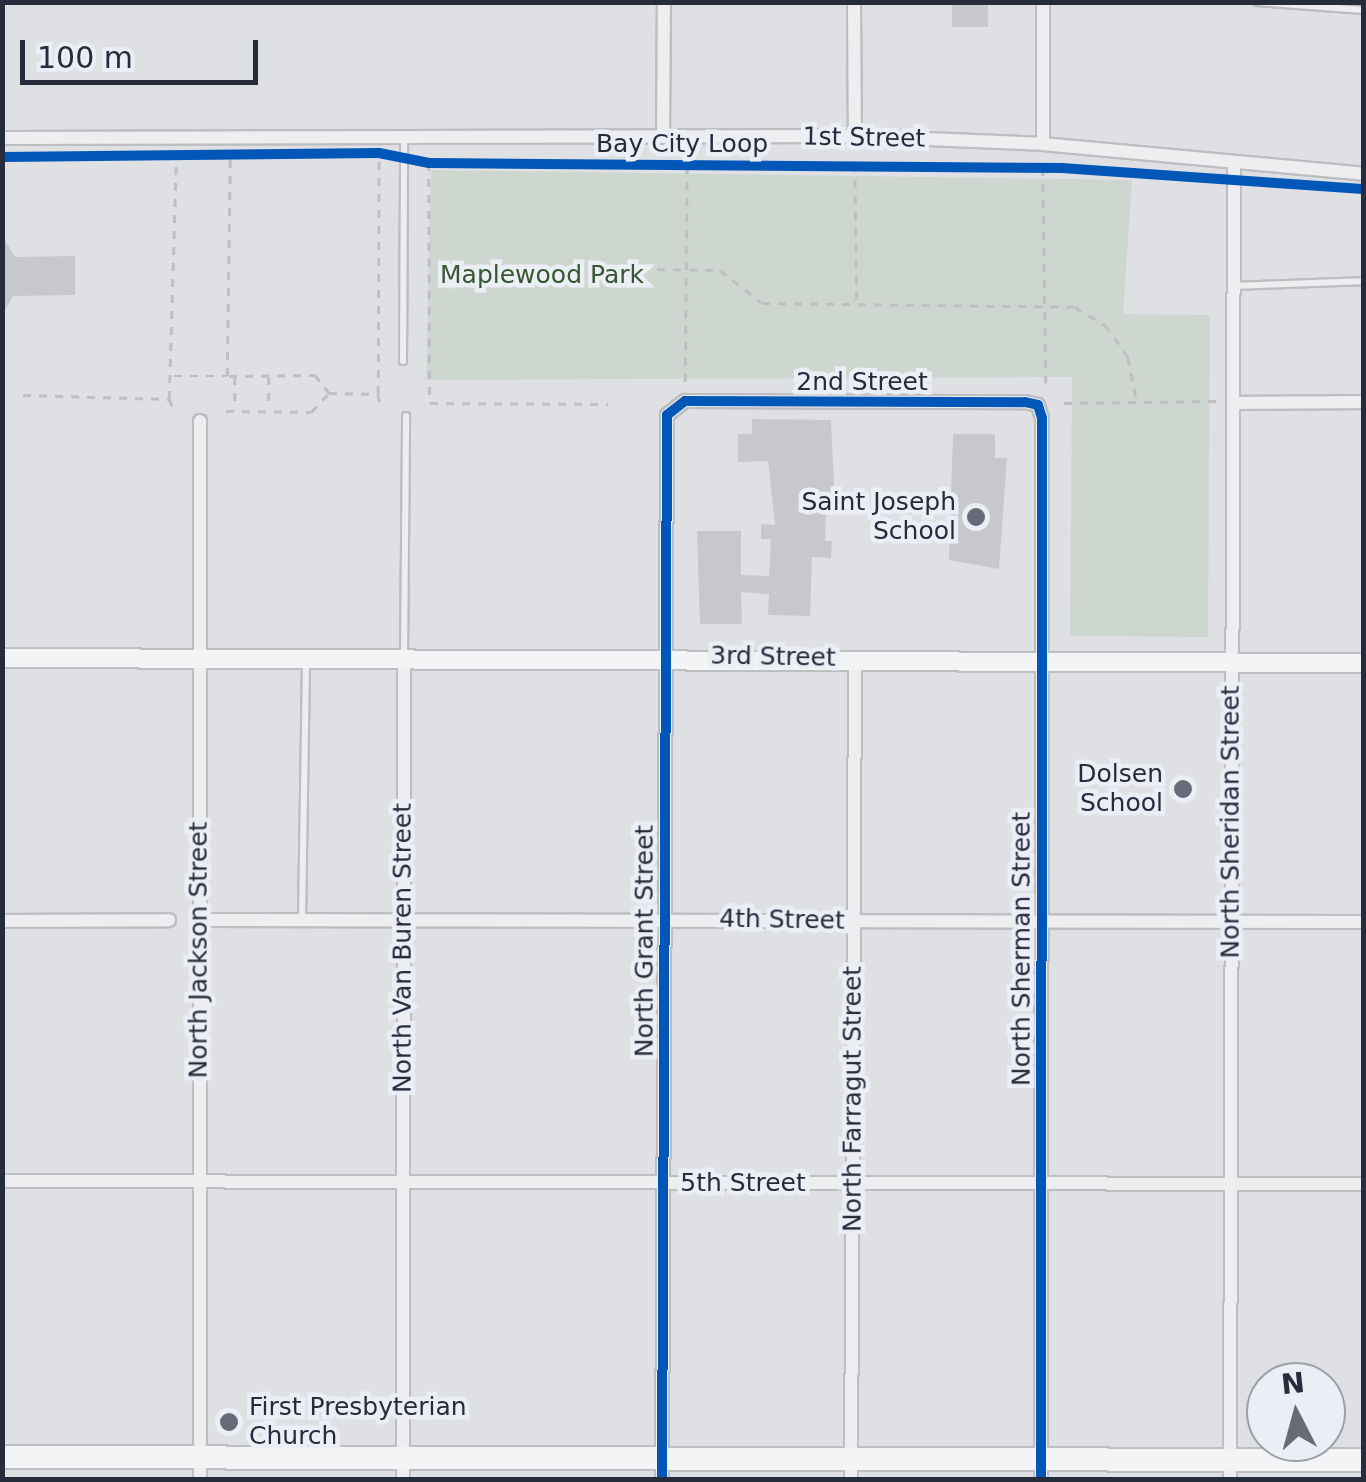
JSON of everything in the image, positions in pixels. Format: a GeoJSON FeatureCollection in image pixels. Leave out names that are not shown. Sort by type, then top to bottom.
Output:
{"type":"FeatureCollection","features":[{"type":"Feature","properties":{"kind":"highway"},"geometry":{"type":"LineString","coordinates":[[2,1457],[200,1469],[1230,1470],[1364,1460]]}},
{"type":"Feature","properties":{"kind":"street"},"geometry":{"type":"LineString","coordinates":[[664,2],[664,137]]}},
{"type":"Feature","properties":{"kind":"street"},"geometry":{"type":"LineString","coordinates":[[854,2],[855,136]]}},
{"type":"Feature","properties":{"kind":"street"},"geometry":{"type":"LineString","coordinates":[[1043,2],[1043,144]]}},
{"type":"Feature","properties":{"kind":"street","name":"1st Street"},"geometry":{"type":"LineString","coordinates":[[2,138],[855,136],[1043,144],[1364,174]]}},
{"type":"Feature","properties":{"kind":"street","name":"North Sheridan Street"},"geometry":{"type":"LineString","coordinates":[[1230,1470],[1234,164]]}},
{"type":"Feature","properties":{"kind":"street","name":"2nd Street"},"geometry":{"type":"LineString","coordinates":[[672,404],[1025,402],[1038,406],[1042,418]]}},
{"type":"Feature","properties":{"kind":"street"},"geometry":{"type":"LineString","coordinates":[[1234,403],[1364,402]]}},
{"type":"Feature","properties":{"kind":"street","name":"North Grant Street"},"geometry":{"type":"LineString","coordinates":[[662,1470],[666,660],[672,404]]}},
{"type":"Feature","properties":{"kind":"street","name":"North Sherman Street"},"geometry":{"type":"LineString","coordinates":[[1041,1469],[1042,418]]}},
{"type":"Feature","properties":{"kind":"street","name":"North Jackson Street"},"geometry":{"type":"LineString","coordinates":[[200,421],[200,1469]]}},
{"type":"Feature","properties":{"kind":"street","name":"3rd Street"},"geometry":{"type":"LineString","coordinates":[[2,658],[1043,657],[1364,663]]}},
{"type":"Feature","properties":{"kind":"street","name":"North Farragut Street"},"geometry":{"type":"LineString","coordinates":[[851,1470],[854,658]]}},
{"type":"Feature","properties":{"kind":"street","name":"North Van Buren Street"},"geometry":{"type":"LineString","coordinates":[[403,1469],[404,660]]}},
{"type":"Feature","properties":{"kind":"street"},"geometry":{"type":"LineString","coordinates":[[2,921],[169,920]]}},
{"type":"Feature","properties":{"kind":"street","name":"4th Street"},"geometry":{"type":"LineString","coordinates":[[200,920],[1364,922]]}},
{"type":"Feature","properties":{"kind":"street","name":"5th Street"},"geometry":{"type":"LineString","coordinates":[[2,1181],[1364,1184]]}},
{"type":"Feature","properties":{"kind":"lane"},"geometry":{"type":"LineString","coordinates":[[1257,2],[1364,10]]}},
{"type":"Feature","properties":{"kind":"lane"},"geometry":{"type":"LineString","coordinates":[[403,361],[404,137]]}},
{"type":"Feature","properties":{"kind":"lane"},"geometry":{"type":"LineString","coordinates":[[1234,286],[1364,281]]}},
{"type":"Feature","properties":{"kind":"lane","name":"North Van Buren Street"},"geometry":{"type":"LineString","coordinates":[[404,660],[406,416]]}},
{"type":"Feature","properties":{"kind":"lane"},"geometry":{"type":"LineString","coordinates":[[302,920],[306,660]]}},
{"type":"Feature","properties":{"kind":"path"},"geometry":{"type":"LineString","coordinates":[[227,376],[225,153],[249,153]]}},
{"type":"Feature","properties":{"kind":"path"},"geometry":{"type":"LineString","coordinates":[[360,153],[449,163]]}},
{"type":"Feature","properties":{"kind":"path"},"geometry":{"type":"LineString","coordinates":[[379,153],[380,403]]}},
{"type":"Feature","properties":{"kind":"path"},"geometry":{"type":"LineString","coordinates":[[157,158],[190,156]]}},
{"type":"Feature","properties":{"kind":"path"},"geometry":{"type":"LineString","coordinates":[[175,411],[169,399],[174,376],[176,158]]}},
{"type":"Feature","properties":{"kind":"path"},"geometry":{"type":"LineString","coordinates":[[430,163],[430,403],[608,404]]}},
{"type":"Feature","properties":{"kind":"path"},"geometry":{"type":"LineString","coordinates":[[685,382],[687,164]]}},
{"type":"Feature","properties":{"kind":"path"},"geometry":{"type":"LineString","coordinates":[[837,164],[874,164]]}},
{"type":"Feature","properties":{"kind":"path"},"geometry":{"type":"LineString","coordinates":[[855,164],[857,303]]}},
{"type":"Feature","properties":{"kind":"path"},"geometry":{"type":"LineString","coordinates":[[1025,167],[1063,168]]}},
{"type":"Feature","properties":{"kind":"path"},"geometry":{"type":"LineString","coordinates":[[1043,168],[1046,383]]}},
{"type":"Feature","properties":{"kind":"path"},"geometry":{"type":"LineString","coordinates":[[561,268],[686,266],[720,270],[762,303],[1045,302],[1074,306],[1106,325],[1128,357],[1137,402]]}},
{"type":"Feature","properties":{"kind":"path"},"geometry":{"type":"LineString","coordinates":[[269,375],[269,412]]}},
{"type":"Feature","properties":{"kind":"path"},"geometry":{"type":"LineString","coordinates":[[174,376],[315,375],[330,392],[378,394]]}},
{"type":"Feature","properties":{"kind":"path"},"geometry":{"type":"LineString","coordinates":[[235,376],[235,411]]}},
{"type":"Feature","properties":{"kind":"path"},"geometry":{"type":"LineString","coordinates":[[226,411],[311,412],[330,392]]}},
{"type":"Feature","properties":{"kind":"path"},"geometry":{"type":"LineString","coordinates":[[23,395],[169,399]]}},
{"type":"Feature","properties":{"kind":"path"},"geometry":{"type":"LineString","coordinates":[[1064,403],[1216,401]]}},
{"type":"Feature","properties":{"kind":"green space","name":"Maplewood Park"},"geometry":{"type":"Polygon","coordinates":[[[431,170],[1132,180],[1123,314],[1210,315],[1208,637],[1070,636],[1072,377],[426,380],[431,170]]]}},
{"type":"Feature","properties":{"kind":"building"},"geometry":{"type":"Polygon","coordinates":[[[952,2],[988,2],[988,27],[952,27],[952,2]]]}},
{"type":"Feature","properties":{"kind":"building"},"geometry":{"type":"Polygon","coordinates":[[[2,235],[15,257],[75,256],[75,295],[13,296],[2,315],[2,235]]]}},
{"type":"Feature","properties":{"kind":"building"},"geometry":{"type":"Polygon","coordinates":[[[752,419],[831,420],[835,506],[826,506],[825,541],[832,541],[831,558],[812,557],[810,616],[768,615],[769,594],[741,592],[742,624],[700,624],[697,531],[741,531],[741,575],[769,576],[771,539],[761,539],[761,524],[775,525],[768,461],[738,462],[738,434],[752,434],[752,419]]]}},
{"type":"Feature","properties":{"kind":"building"},"geometry":{"type":"Polygon","coordinates":[[[953,434],[995,434],[995,458],[1007,458],[999,569],[949,560],[953,434]]]}},
{"type":"Feature","properties":{"kind":"cycle path","name":"Bay City Loop"},"geometry":{"type":"LineString","coordinates":[[2,157],[379,153],[429,163],[1063,168],[1364,189]]}},
{"type":"Feature","properties":{"kind":"cycle path"},"geometry":{"type":"LineString","coordinates":[[662,1480],[667,415],[685,401],[1038,405],[1042,418],[1041,1480]]}},
{"type":"Feature","properties":{"kind":"place","name":"Saint Joseph School"},"geometry":{"type":"Point","coordinates":[976,517]}},
{"type":"Feature","properties":{"kind":"place","name":"Dolsen School"},"geometry":{"type":"Point","coordinates":[1183,789]}},
{"type":"Feature","properties":{"kind":"place","name":"First Presbyterian Church"},"geometry":{"type":"Point","coordinates":[229,1422]}}]}
